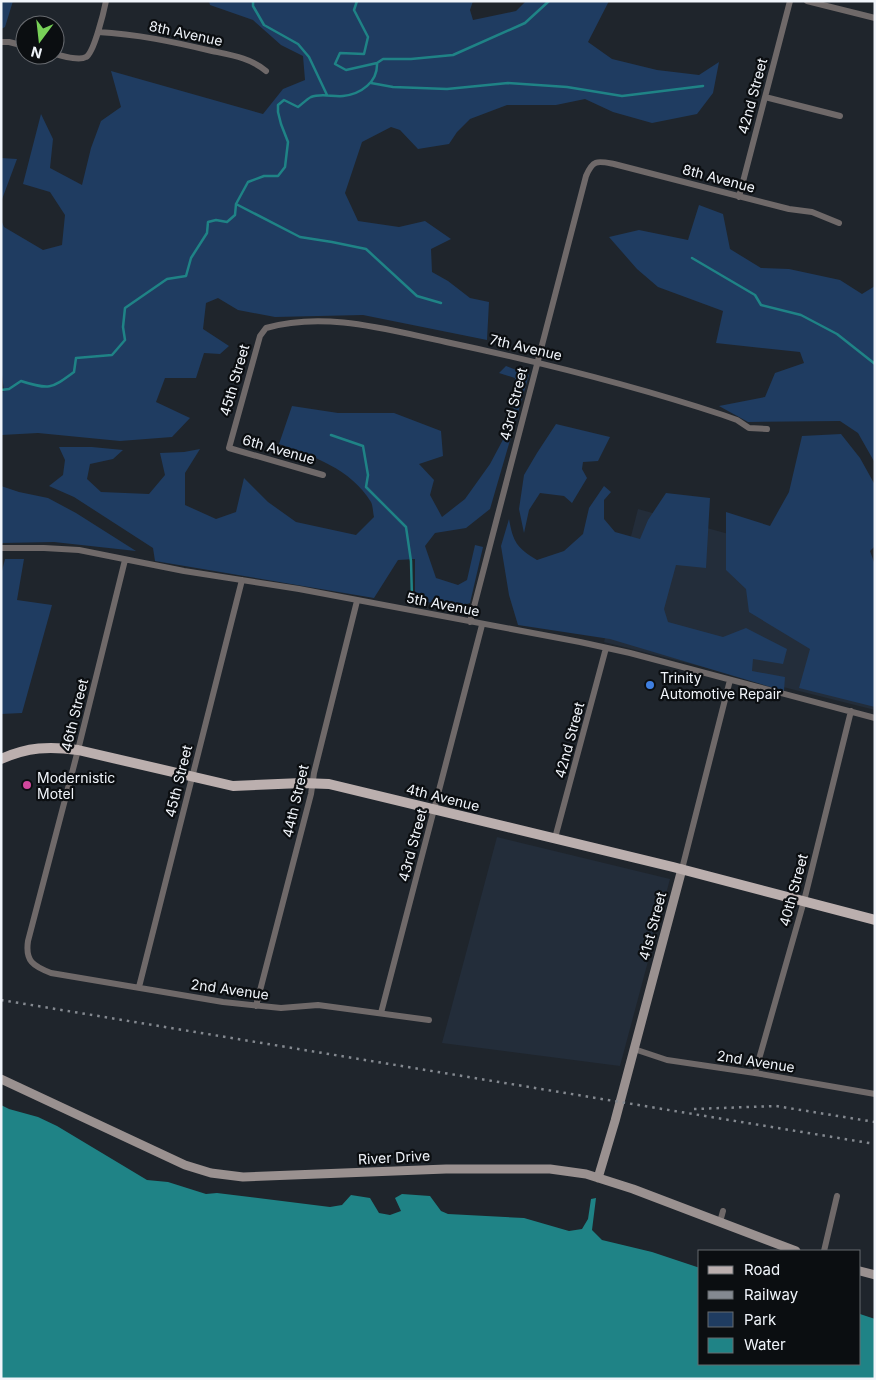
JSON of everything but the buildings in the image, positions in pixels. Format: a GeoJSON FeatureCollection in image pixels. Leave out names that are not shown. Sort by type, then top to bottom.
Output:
{"type":"FeatureCollection","features":[{"type":"Feature","properties":{"kind":"main road","name":"4th Avenue"},"geometry":{"type":"LineString","coordinates":[[1,759],[25,750],[47,746],[78,750],[192,778],[234,786],[329,784],[682,869],[875,920]]}},
{"type":"Feature","properties":{"kind":"street"},"geometry":{"type":"LineString","coordinates":[[65,56],[80,58],[90,54],[106,1]]}},
{"type":"Feature","properties":{"kind":"street","name":"42nd Street"},"geometry":{"type":"LineString","coordinates":[[739,197],[790,1]]}},
{"type":"Feature","properties":{"kind":"street"},"geometry":{"type":"LineString","coordinates":[[807,1],[875,18]]}},
{"type":"Feature","properties":{"kind":"street","name":"8th Avenue"},"geometry":{"type":"LineString","coordinates":[[98,32],[165,39],[247,60],[259,65],[266,71]]}},
{"type":"Feature","properties":{"kind":"street"},"geometry":{"type":"LineString","coordinates":[[1,42],[15,44]]}},
{"type":"Feature","properties":{"kind":"street"},"geometry":{"type":"LineString","coordinates":[[765,97],[840,116]]}},
{"type":"Feature","properties":{"kind":"street","name":"8th Avenue"},"geometry":{"type":"LineString","coordinates":[[592,165],[595,162],[614,164],[739,197],[789,209],[812,212],[839,223]]}},
{"type":"Feature","properties":{"kind":"street","name":"43rd Street"},"geometry":{"type":"LineString","coordinates":[[470,622],[586,176],[592,165]]}},
{"type":"Feature","properties":{"kind":"street","name":"7th Avenue"},"geometry":{"type":"LineString","coordinates":[[272,326],[340,321],[376,327],[537,361],[698,407],[737,420],[749,428],[767,429]]}},
{"type":"Feature","properties":{"kind":"street","name":"45th Street"},"geometry":{"type":"LineString","coordinates":[[229,448],[260,336],[263,330],[272,326]]}},
{"type":"Feature","properties":{"kind":"street","name":"6th Avenue"},"geometry":{"type":"LineString","coordinates":[[229,448],[323,475]]}},
{"type":"Feature","properties":{"kind":"street","name":"5th Avenue"},"geometry":{"type":"LineString","coordinates":[[1,548],[79,550],[606,648],[875,718]]}},
{"type":"Feature","properties":{"kind":"street","name":"46th Street"},"geometry":{"type":"LineString","coordinates":[[31,962],[26,952],[28,941],[125,560]]}},
{"type":"Feature","properties":{"kind":"street","name":"45th Street"},"geometry":{"type":"LineString","coordinates":[[139,987],[242,580]]}},
{"type":"Feature","properties":{"kind":"street","name":"44th Street"},"geometry":{"type":"LineString","coordinates":[[256,1006],[357,601]]}},
{"type":"Feature","properties":{"kind":"street","name":"43rd Street"},"geometry":{"type":"LineString","coordinates":[[381,1013],[482,625]]}},
{"type":"Feature","properties":{"kind":"street","name":"42nd Street"},"geometry":{"type":"LineString","coordinates":[[555,838],[606,648]]}},
{"type":"Feature","properties":{"kind":"street","name":"41st Street"},"geometry":{"type":"LineString","coordinates":[[598,1178],[616,1119],[730,680]]}},
{"type":"Feature","properties":{"kind":"street","name":"40th Street"},"geometry":{"type":"LineString","coordinates":[[755,1073],[804,901],[851,712]]}},
{"type":"Feature","properties":{"kind":"street","name":"2nd Avenue"},"geometry":{"type":"LineString","coordinates":[[31,962],[51,973],[223,1002],[281,1008],[318,1005],[429,1020]]}},
{"type":"Feature","properties":{"kind":"street","name":"2nd Avenue"},"geometry":{"type":"LineString","coordinates":[[634,1049],[668,1060],[875,1094]]}},
{"type":"Feature","properties":{"kind":"street","name":"River Drive"},"geometry":{"type":"LineString","coordinates":[[1,1079],[185,1165],[219,1175],[243,1177],[446,1169],[550,1169],[586,1174],[633,1189],[793,1250]]}},
{"type":"Feature","properties":{"kind":"street"},"geometry":{"type":"LineString","coordinates":[[824,1250],[837,1196]]}},
{"type":"Feature","properties":{"kind":"street"},"geometry":{"type":"LineString","coordinates":[[720,1222],[723,1211]]}},
{"type":"Feature","properties":{"kind":"street"},"geometry":{"type":"LineString","coordinates":[[861,1272],[875,1276]]}},
{"type":"Feature","properties":{"kind":"shaded area"},"geometry":{"type":"Polygon","coordinates":[[[638,509],[765,544],[875,637],[875,710],[604,642],[638,509]]]}},
{"type":"Feature","properties":{"kind":"shaded area"},"geometry":{"type":"Polygon","coordinates":[[[497,837],[670,879],[620,1066],[442,1043],[497,837]]]}},
{"type":"Feature","properties":{"kind":"green space"},"geometry":{"type":"Polygon","coordinates":[[[1,1],[13,1],[5,27],[1,29],[1,1]]]}},
{"type":"Feature","properties":{"kind":"green space"},"geometry":{"type":"Polygon","coordinates":[[[209,1],[473,1],[470,10],[473,20],[516,11],[526,1],[609,1],[588,42],[612,59],[657,70],[699,75],[719,62],[713,93],[697,114],[652,123],[613,112],[585,99],[556,105],[507,105],[470,119],[457,132],[449,144],[418,149],[400,130],[391,127],[362,142],[345,193],[358,221],[399,227],[425,221],[451,239],[431,249],[432,272],[448,281],[470,298],[489,302],[487,340],[363,315],[275,317],[238,310],[218,298],[206,303],[203,329],[229,346],[220,354],[204,353],[196,378],[165,378],[156,402],[190,418],[172,437],[120,441],[38,433],[1,435],[1,392],[4,391],[1,367],[1,220],[4,227],[43,250],[62,245],[65,215],[50,192],[23,184],[41,114],[53,139],[50,168],[82,185],[91,148],[101,121],[121,107],[111,71],[263,114],[283,89],[305,80],[303,56],[281,45],[253,20],[210,5],[209,1]]]}},
{"type":"Feature","properties":{"kind":"green space"},"geometry":{"type":"Polygon","coordinates":[[[1,158],[17,159],[1,202],[1,158]]]}},
{"type":"Feature","properties":{"kind":"green space"},"geometry":{"type":"Polygon","coordinates":[[[699,205],[723,214],[730,249],[761,268],[789,269],[840,280],[862,294],[875,286],[875,463],[858,433],[840,421],[748,422],[719,406],[765,397],[775,373],[804,363],[800,352],[716,343],[723,311],[658,287],[637,269],[609,237],[639,230],[688,240],[699,205]]]}},
{"type":"Feature","properties":{"kind":"green space"},"geometry":{"type":"Polygon","coordinates":[[[506,366],[529,375],[490,509],[466,528],[435,533],[425,546],[436,578],[458,585],[467,580],[475,545],[483,547],[470,603],[458,607],[415,600],[415,559],[398,560],[374,598],[155,561],[153,548],[74,497],[49,486],[63,475],[65,460],[59,447],[92,447],[123,450],[113,459],[90,464],[87,479],[101,492],[149,494],[165,475],[160,453],[200,449],[185,473],[185,505],[216,519],[236,512],[244,478],[268,502],[296,522],[356,535],[374,517],[371,502],[363,491],[342,472],[330,465],[305,453],[279,444],[292,406],[338,413],[394,413],[441,431],[443,456],[419,464],[434,480],[430,495],[442,517],[465,499],[490,464],[513,421],[515,378],[499,373],[506,366]]]}},
{"type":"Feature","properties":{"kind":"green space"},"geometry":{"type":"Polygon","coordinates":[[[556,424],[610,437],[598,461],[583,462],[582,469],[587,478],[572,503],[564,496],[540,493],[529,510],[524,533],[519,509],[524,475],[556,424]]]}},
{"type":"Feature","properties":{"kind":"green space"},"geometry":{"type":"Polygon","coordinates":[[[841,434],[860,458],[875,485],[875,546],[870,551],[875,565],[875,707],[799,688],[810,649],[749,612],[746,589],[726,570],[726,512],[770,526],[789,492],[802,436],[841,434]]]}},
{"type":"Feature","properties":{"kind":"green space"},"geometry":{"type":"Polygon","coordinates":[[[1,486],[48,498],[76,513],[136,551],[54,542],[1,543],[1,486]]]}},
{"type":"Feature","properties":{"kind":"green space"},"geometry":{"type":"Polygon","coordinates":[[[604,486],[611,492],[604,500],[604,519],[615,532],[640,539],[648,520],[666,493],[710,498],[706,568],[676,565],[664,609],[668,622],[723,637],[746,628],[787,649],[783,664],[753,659],[752,671],[785,677],[784,691],[610,639],[518,625],[509,595],[501,546],[509,519],[517,544],[537,560],[564,551],[583,534],[589,508],[604,486]]]}},
{"type":"Feature","properties":{"kind":"green space"},"geometry":{"type":"Polygon","coordinates":[[[5,559],[24,559],[17,600],[52,605],[22,713],[1,714],[1,575],[5,559]]]}},
{"type":"Feature","properties":{"kind":"water"},"geometry":{"type":"Polygon","coordinates":[[[1,1105],[38,1117],[57,1126],[147,1180],[168,1182],[206,1194],[217,1193],[330,1207],[342,1205],[351,1195],[370,1198],[379,1213],[390,1215],[401,1211],[395,1198],[402,1194],[430,1196],[441,1211],[448,1214],[524,1218],[569,1231],[582,1229],[588,1219],[591,1199],[596,1198],[592,1230],[602,1240],[652,1252],[698,1267],[698,1365],[861,1365],[861,1314],[875,1319],[875,1379],[1,1379],[1,1105]]]}},
{"type":"Feature","properties":{"kind":"waterway"},"geometry":{"type":"LineString","coordinates":[[253,1],[253,6],[264,25],[298,44],[309,57],[327,95]]}},
{"type":"Feature","properties":{"kind":"waterway"},"geometry":{"type":"LineString","coordinates":[[1,390],[9,389],[21,381],[44,387],[55,385],[74,372],[76,358],[112,355],[125,340],[123,327],[125,308],[167,279],[186,276],[191,258],[207,233],[208,222],[216,220],[227,222],[235,215],[236,204],[248,182],[264,176],[278,176],[285,167],[288,142],[281,124],[278,105],[284,100],[298,107],[309,98],[315,96],[350,95],[367,86],[375,76],[377,63],[346,70],[335,64],[340,53],[364,54],[368,37],[354,10],[357,1]]}},
{"type":"Feature","properties":{"kind":"waterway"},"geometry":{"type":"LineString","coordinates":[[377,63],[383,59],[411,59],[453,55],[525,23],[549,1]]}},
{"type":"Feature","properties":{"kind":"waterway"},"geometry":{"type":"LineString","coordinates":[[371,83],[393,87],[447,89],[508,83],[567,87],[622,96],[703,86]]}},
{"type":"Feature","properties":{"kind":"waterway"},"geometry":{"type":"LineString","coordinates":[[236,204],[300,237],[366,249],[417,296],[441,303]]}},
{"type":"Feature","properties":{"kind":"waterway"},"geometry":{"type":"LineString","coordinates":[[692,258],[755,295],[761,305],[801,315],[837,334],[875,364]]}},
{"type":"Feature","properties":{"kind":"waterway"},"geometry":{"type":"LineString","coordinates":[[331,435],[363,446],[368,475],[366,487],[406,527],[411,561],[412,599]]}},
{"type":"Feature","properties":{"kind":"railway"},"geometry":{"type":"LineString","coordinates":[[1,1000],[875,1144]]}},
{"type":"Feature","properties":{"kind":"railway"},"geometry":{"type":"LineString","coordinates":[[694,1109],[776,1106],[875,1122]]}},
{"type":"Feature","properties":{"kind":"place","name":"Trinity Automotive Repair"},"geometry":{"type":"Point","coordinates":[650,685]}},
{"type":"Feature","properties":{"kind":"place","name":"Modernistic Motel"},"geometry":{"type":"Point","coordinates":[27,785]}}]}
